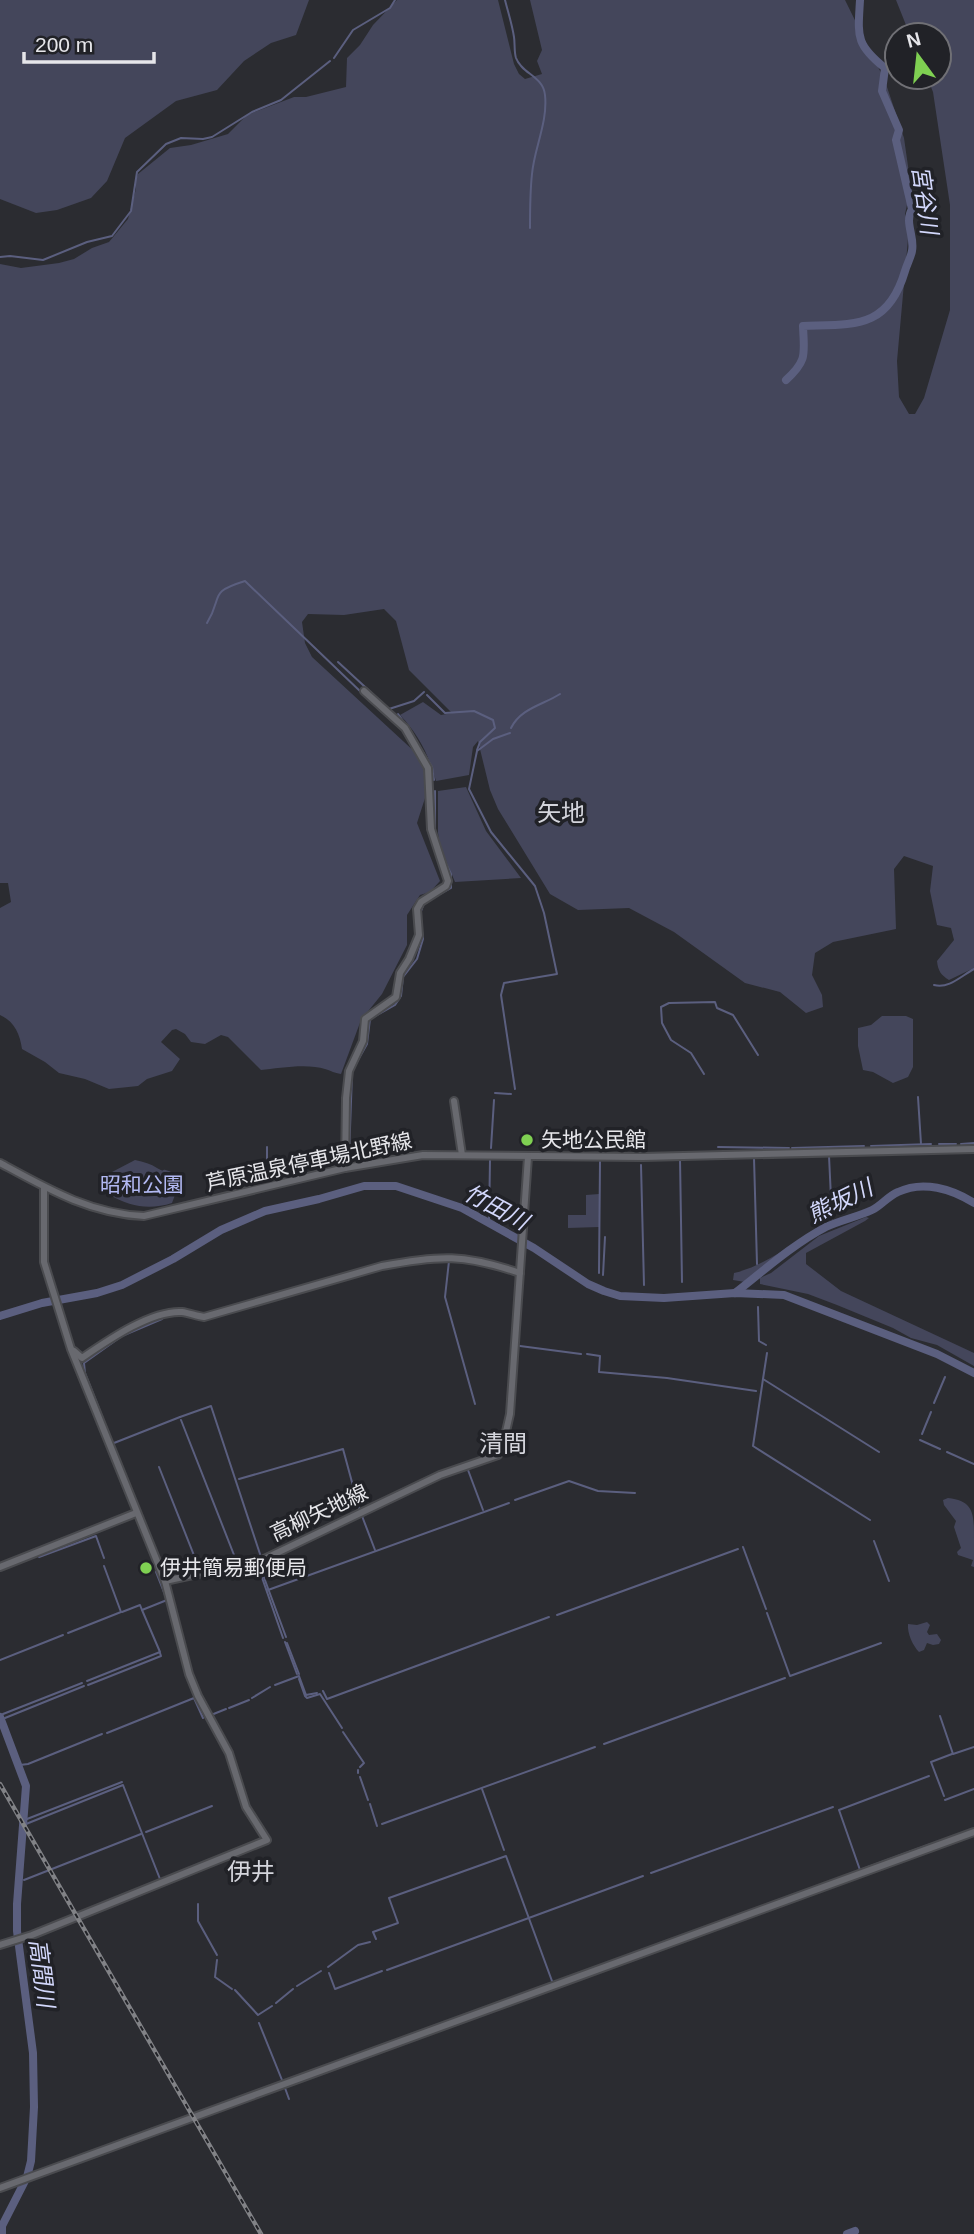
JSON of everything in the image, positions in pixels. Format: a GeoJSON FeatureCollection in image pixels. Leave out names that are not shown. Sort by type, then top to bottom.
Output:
{"type":"FeatureCollection","features":[{"type":"Feature","properties":{"kind":"street"},"geometry":{"type":"LineString","coordinates":[[345,1168],[349,1071],[363,1041],[365,1019],[396,997],[400,973],[410,959],[419,935],[417,909],[421,902],[446,886],[449,881],[431,829],[428,768],[405,728],[365,691]]}},
{"type":"Feature","properties":{"kind":"street"},"geometry":{"type":"LineString","coordinates":[[454,1101],[462,1156]]}},
{"type":"Feature","properties":{"kind":"street","name":"芦原温泉停車場北野線"},"geometry":{"type":"LineString","coordinates":[[0,1163],[71,1201],[122,1215],[144,1216],[345,1168],[423,1155],[643,1157],[974,1149]]}},
{"type":"Feature","properties":{"kind":"street","name":"高柳矢地線"},"geometry":{"type":"LineString","coordinates":[[165,1581],[262,1560],[440,1475],[498,1455],[502,1449],[510,1414],[528,1157]]}},
{"type":"Feature","properties":{"kind":"street"},"geometry":{"type":"LineString","coordinates":[[0,1945],[32,1935],[267,1840],[246,1807],[235,1766],[189,1674],[165,1581],[71,1349],[47,1272],[43,1247],[44,1187]]}},
{"type":"Feature","properties":{"kind":"street"},"geometry":{"type":"LineString","coordinates":[[71,1349],[82,1358],[121,1332],[169,1314],[182,1312],[204,1317],[407,1261],[452,1257],[521,1269]]}},
{"type":"Feature","properties":{"kind":"street"},"geometry":{"type":"LineString","coordinates":[[0,1567],[136,1513]]}},
{"type":"Feature","properties":{"kind":"street"},"geometry":{"type":"LineString","coordinates":[[0,2188],[974,1832]]}},
{"type":"Feature","properties":{"kind":"green space"},"geometry":{"type":"Polygon","coordinates":[[[0,0],[309,0],[296,35],[271,43],[244,61],[217,90],[176,101],[125,138],[107,181],[91,198],[57,210],[36,213],[0,199],[0,0]]]}},
{"type":"Feature","properties":{"kind":"green space"},"geometry":{"type":"Polygon","coordinates":[[[397,0],[498,0],[514,64],[525,79],[542,74],[537,61],[542,50],[530,0],[845,0],[883,77],[883,91],[888,91],[904,138],[911,187],[905,214],[909,228],[897,361],[899,397],[909,414],[915,414],[924,398],[950,310],[950,205],[933,91],[953,91],[953,21],[904,21],[896,0],[974,0],[974,968],[949,980],[940,972],[937,961],[954,940],[951,928],[937,925],[930,891],[933,866],[904,856],[894,869],[896,929],[833,942],[815,953],[812,975],[822,995],[823,1007],[806,1013],[780,992],[745,983],[674,932],[629,908],[578,910],[550,894],[498,809],[490,790],[478,741],[473,747],[469,775],[436,781],[422,745],[400,715],[423,702],[441,715],[452,713],[409,670],[396,621],[384,609],[344,615],[308,614],[302,622],[305,643],[312,657],[416,753],[424,767],[426,795],[417,823],[440,881],[430,892],[420,895],[407,915],[407,945],[382,994],[361,1020],[341,1074],[310,1066],[261,1070],[228,1037],[221,1035],[205,1044],[191,1042],[185,1034],[176,1029],[161,1042],[180,1059],[172,1071],[147,1079],[138,1086],[109,1089],[85,1079],[59,1073],[22,1049],[16,1029],[0,1015],[0,908],[11,902],[8,883],[0,883],[0,264],[21,268],[59,263],[74,259],[109,242],[128,219],[138,174],[170,148],[228,134],[247,115],[294,97],[306,97],[346,87],[347,58],[360,45],[373,25],[397,0]]]}},
{"type":"Feature","properties":{"kind":"green space"},"geometry":{"type":"Polygon","coordinates":[[[466,787],[486,831],[521,878],[455,882],[440,846],[438,791],[466,787]]]}},
{"type":"Feature","properties":{"kind":"green space"},"geometry":{"type":"Polygon","coordinates":[[[882,1016],[906,1016],[913,1019],[913,1067],[908,1077],[893,1083],[873,1072],[863,1070],[858,1046],[858,1028],[871,1025],[882,1016]]]}},
{"type":"Feature","properties":{"kind":"green space","name":"昭和公園"},"geometry":{"type":"Polygon","coordinates":[[[135,1160],[173,1173],[176,1186],[172,1203],[140,1206],[110,1195],[112,1172],[135,1160]]]}},
{"type":"Feature","properties":{"kind":"green space"},"geometry":{"type":"Polygon","coordinates":[[[599,1194],[599,1227],[568,1228],[568,1215],[586,1215],[586,1195],[599,1194]]]}},
{"type":"Feature","properties":{"kind":"green space"},"geometry":{"type":"Polygon","coordinates":[[[869,1218],[806,1253],[806,1264],[841,1291],[974,1353],[974,1366],[937,1345],[911,1338],[837,1305],[808,1294],[760,1284],[760,1278],[771,1273],[819,1236],[869,1218]]]}},
{"type":"Feature","properties":{"kind":"green space"},"geometry":{"type":"Polygon","coordinates":[[[831,1222],[749,1280],[733,1280],[734,1273],[771,1258],[831,1222]]]}},
{"type":"Feature","properties":{"kind":"green space"},"geometry":{"type":"Polygon","coordinates":[[[948,1498],[963,1502],[971,1510],[974,1522],[974,1567],[971,1566],[973,1560],[958,1555],[957,1552],[961,1548],[954,1527],[956,1521],[943,1500],[948,1498]]]}},
{"type":"Feature","properties":{"kind":"green space"},"geometry":{"type":"Polygon","coordinates":[[[927,1622],[930,1625],[927,1632],[929,1635],[937,1634],[941,1640],[939,1644],[927,1643],[924,1650],[919,1652],[911,1639],[908,1624],[927,1622]]]}},
{"type":"Feature","properties":{"kind":"waterway"},"geometry":{"type":"LineString","coordinates":[[334,58],[353,30],[390,8],[395,0]]}},
{"type":"Feature","properties":{"kind":"waterway"},"geometry":{"type":"LineString","coordinates":[[505,0],[516,58],[523,68],[537,79],[545,95],[545,115],[532,174],[530,228]]}},
{"type":"Feature","properties":{"kind":"waterway","name":"宮谷川"},"geometry":{"type":"LineString","coordinates":[[786,380],[798,367],[803,356],[803,326],[854,323],[879,313],[898,290],[912,251],[909,224],[912,209],[896,140],[899,130],[882,91],[885,68],[863,45],[859,31],[860,0]]}},
{"type":"Feature","properties":{"kind":"waterway"},"geometry":{"type":"LineString","coordinates":[[0,257],[43,260],[87,242],[112,236],[131,211],[137,172],[166,144],[181,138],[212,137],[252,112],[281,100],[330,61]]}},
{"type":"Feature","properties":{"kind":"waterway"},"geometry":{"type":"LineString","coordinates":[[207,623],[221,592],[245,581],[362,693]]}},
{"type":"Feature","properties":{"kind":"waterway"},"geometry":{"type":"LineString","coordinates":[[338,662],[389,709],[414,701],[424,692]]}},
{"type":"Feature","properties":{"kind":"waterway"},"geometry":{"type":"LineString","coordinates":[[511,728],[526,711],[560,694]]}},
{"type":"Feature","properties":{"kind":"waterway"},"geometry":{"type":"LineString","coordinates":[[427,695],[445,713],[474,711],[493,720],[495,728],[480,742],[477,750]]}},
{"type":"Feature","properties":{"kind":"waterway"},"geometry":{"type":"LineString","coordinates":[[398,714],[406,725]]}},
{"type":"Feature","properties":{"kind":"waterway"},"geometry":{"type":"LineString","coordinates":[[411,732],[432,767],[434,780]]}},
{"type":"Feature","properties":{"kind":"waterway"},"geometry":{"type":"LineString","coordinates":[[510,733],[493,739],[477,751],[469,789],[491,832],[535,886],[544,913],[557,974],[504,983],[501,995],[515,1089]]}},
{"type":"Feature","properties":{"kind":"waterway"},"geometry":{"type":"LineString","coordinates":[[435,791],[435,832]]}},
{"type":"Feature","properties":{"kind":"waterway"},"geometry":{"type":"LineString","coordinates":[[420,914],[424,903],[451,888],[451,874],[445,861]]}},
{"type":"Feature","properties":{"kind":"waterway"},"geometry":{"type":"LineString","coordinates":[[353,1069],[367,1044],[370,1019],[395,1005],[401,996],[403,977],[417,959],[423,939],[421,923]]}},
{"type":"Feature","properties":{"kind":"waterway"},"geometry":{"type":"LineString","coordinates":[[934,985],[950,984],[974,969]]}},
{"type":"Feature","properties":{"kind":"waterway"},"geometry":{"type":"LineString","coordinates":[[704,1074],[691,1053],[671,1040],[662,1023],[661,1007],[669,1003],[715,1002],[717,1008],[733,1015],[758,1055]]}},
{"type":"Feature","properties":{"kind":"waterway"},"geometry":{"type":"LineString","coordinates":[[349,1156],[352,1074]]}},
{"type":"Feature","properties":{"kind":"waterway"},"geometry":{"type":"LineString","coordinates":[[495,1093],[511,1094]]}},
{"type":"Feature","properties":{"kind":"waterway"},"geometry":{"type":"LineString","coordinates":[[918,1097],[921,1144]]}},
{"type":"Feature","properties":{"kind":"waterway"},"geometry":{"type":"LineString","coordinates":[[491,1148],[494,1100]]}},
{"type":"Feature","properties":{"kind":"waterway"},"geometry":{"type":"LineString","coordinates":[[961,1144],[974,1143]]}},
{"type":"Feature","properties":{"kind":"waterway"},"geometry":{"type":"LineString","coordinates":[[871,1146],[931,1144]]}},
{"type":"Feature","properties":{"kind":"waterway"},"geometry":{"type":"LineString","coordinates":[[939,1144],[956,1144]]}},
{"type":"Feature","properties":{"kind":"waterway"},"geometry":{"type":"LineString","coordinates":[[792,1148],[864,1146]]}},
{"type":"Feature","properties":{"kind":"waterway"},"geometry":{"type":"LineString","coordinates":[[267,1147],[267,1180]]}},
{"type":"Feature","properties":{"kind":"waterway"},"geometry":{"type":"LineString","coordinates":[[718,1147],[789,1148]]}},
{"type":"Feature","properties":{"kind":"waterway"},"geometry":{"type":"LineString","coordinates":[[829,1156],[832,1219]]}},
{"type":"Feature","properties":{"kind":"waterway"},"geometry":{"type":"LineString","coordinates":[[754,1158],[757,1264]]}},
{"type":"Feature","properties":{"kind":"waterway"},"geometry":{"type":"LineString","coordinates":[[680,1159],[682,1282]]}},
{"type":"Feature","properties":{"kind":"waterway"},"geometry":{"type":"LineString","coordinates":[[489,1223],[490,1160]]}},
{"type":"Feature","properties":{"kind":"waterway"},"geometry":{"type":"LineString","coordinates":[[599,1273],[600,1162]]}},
{"type":"Feature","properties":{"kind":"waterway"},"geometry":{"type":"LineString","coordinates":[[641,1165],[644,1285]]}},
{"type":"Feature","properties":{"kind":"waterway","name":"竹田川"},"geometry":{"type":"LineString","coordinates":[[0,1316],[42,1303],[97,1293],[122,1285],[221,1230],[265,1211],[364,1186],[396,1186],[462,1208],[604,1291],[620,1296],[664,1298],[735,1293],[784,1295],[937,1354],[974,1373]]}},
{"type":"Feature","properties":{"kind":"waterway","name":"熊坂川"},"geometry":{"type":"LineString","coordinates":[[735,1293],[814,1234],[872,1210],[908,1188],[947,1190],[974,1203]]}},
{"type":"Feature","properties":{"kind":"waterway"},"geometry":{"type":"LineString","coordinates":[[603,1275],[605,1237]]}},
{"type":"Feature","properties":{"kind":"waterway"},"geometry":{"type":"LineString","coordinates":[[449,1261],[445,1297],[475,1404]]}},
{"type":"Feature","properties":{"kind":"waterway"},"geometry":{"type":"LineString","coordinates":[[758,1307],[759,1341],[766,1345]]}},
{"type":"Feature","properties":{"kind":"waterway"},"geometry":{"type":"LineString","coordinates":[[109,1434],[85,1373],[84,1363],[122,1336],[162,1319]]}},
{"type":"Feature","properties":{"kind":"waterway"},"geometry":{"type":"LineString","coordinates":[[520,1346],[581,1354]]}},
{"type":"Feature","properties":{"kind":"waterway"},"geometry":{"type":"LineString","coordinates":[[767,1353],[763,1379],[879,1452]]}},
{"type":"Feature","properties":{"kind":"waterway"},"geometry":{"type":"LineString","coordinates":[[587,1354],[600,1356],[599,1372],[667,1378],[756,1391]]}},
{"type":"Feature","properties":{"kind":"waterway"},"geometry":{"type":"LineString","coordinates":[[934,1403],[945,1377]]}},
{"type":"Feature","properties":{"kind":"waterway"},"geometry":{"type":"LineString","coordinates":[[763,1379],[753,1446],[870,1520]]}},
{"type":"Feature","properties":{"kind":"waterway"},"geometry":{"type":"LineString","coordinates":[[180,1417],[211,1406],[260,1554]]}},
{"type":"Feature","properties":{"kind":"waterway"},"geometry":{"type":"LineString","coordinates":[[922,1434],[931,1412]]}},
{"type":"Feature","properties":{"kind":"waterway"},"geometry":{"type":"LineString","coordinates":[[114,1443],[180,1417]]}},
{"type":"Feature","properties":{"kind":"waterway"},"geometry":{"type":"LineString","coordinates":[[181,1420],[236,1560]]}},
{"type":"Feature","properties":{"kind":"waterway"},"geometry":{"type":"LineString","coordinates":[[920,1440],[940,1449]]}},
{"type":"Feature","properties":{"kind":"waterway"},"geometry":{"type":"LineString","coordinates":[[239,1479],[343,1449],[359,1508]]}},
{"type":"Feature","properties":{"kind":"waterway"},"geometry":{"type":"LineString","coordinates":[[947,1452],[974,1464]]}},
{"type":"Feature","properties":{"kind":"waterway"},"geometry":{"type":"LineString","coordinates":[[159,1467],[199,1568]]}},
{"type":"Feature","properties":{"kind":"waterway"},"geometry":{"type":"LineString","coordinates":[[468,1470],[483,1510]]}},
{"type":"Feature","properties":{"kind":"waterway"},"geometry":{"type":"LineString","coordinates":[[515,1500],[569,1481],[598,1491],[635,1493]]}},
{"type":"Feature","properties":{"kind":"waterway"},"geometry":{"type":"LineString","coordinates":[[268,1590],[509,1503]]}},
{"type":"Feature","properties":{"kind":"waterway"},"geometry":{"type":"LineString","coordinates":[[362,1516],[375,1550]]}},
{"type":"Feature","properties":{"kind":"waterway"},"geometry":{"type":"LineString","coordinates":[[39,1557],[96,1536],[104,1558]]}},
{"type":"Feature","properties":{"kind":"waterway"},"geometry":{"type":"LineString","coordinates":[[874,1541],[889,1581]]}},
{"type":"Feature","properties":{"kind":"waterway"},"geometry":{"type":"LineString","coordinates":[[743,1547],[766,1609]]}},
{"type":"Feature","properties":{"kind":"waterway"},"geometry":{"type":"LineString","coordinates":[[557,1615],[738,1549]]}},
{"type":"Feature","properties":{"kind":"waterway"},"geometry":{"type":"LineString","coordinates":[[239,1568],[259,1564],[286,1637]]}},
{"type":"Feature","properties":{"kind":"waterway"},"geometry":{"type":"LineString","coordinates":[[68,1633],[121,1612],[104,1566]]}},
{"type":"Feature","properties":{"kind":"waterway"},"geometry":{"type":"LineString","coordinates":[[258,1566],[283,1638]]}},
{"type":"Feature","properties":{"kind":"waterway"},"geometry":{"type":"LineString","coordinates":[[122,1612],[140,1605],[142,1610],[167,1600],[156,1572]]}},
{"type":"Feature","properties":{"kind":"waterway"},"geometry":{"type":"LineString","coordinates":[[87,1681],[160,1652],[142,1610]]}},
{"type":"Feature","properties":{"kind":"waterway"},"geometry":{"type":"LineString","coordinates":[[767,1613],[790,1676],[881,1643]]}},
{"type":"Feature","properties":{"kind":"waterway"},"geometry":{"type":"LineString","coordinates":[[323,1691],[327,1699],[549,1617]]}},
{"type":"Feature","properties":{"kind":"waterway"},"geometry":{"type":"LineString","coordinates":[[0,1660],[63,1635]]}},
{"type":"Feature","properties":{"kind":"waterway"},"geometry":{"type":"LineString","coordinates":[[285,1642],[297,1674]]}},
{"type":"Feature","properties":{"kind":"waterway"},"geometry":{"type":"LineString","coordinates":[[287,1643],[299,1674]]}},
{"type":"Feature","properties":{"kind":"waterway"},"geometry":{"type":"LineString","coordinates":[[88,1685],[161,1656],[160,1653]]}},
{"type":"Feature","properties":{"kind":"waterway"},"geometry":{"type":"LineString","coordinates":[[275,1685],[299,1676],[306,1695],[317,1693]]}},
{"type":"Feature","properties":{"kind":"waterway"},"geometry":{"type":"LineString","coordinates":[[604,1744],[785,1678]]}},
{"type":"Feature","properties":{"kind":"waterway"},"geometry":{"type":"LineString","coordinates":[[299,1679],[305,1696],[307,1698],[320,1694],[342,1728]]}},
{"type":"Feature","properties":{"kind":"waterway"},"geometry":{"type":"LineString","coordinates":[[3,1714],[82,1683]]}},
{"type":"Feature","properties":{"kind":"waterway"},"geometry":{"type":"LineString","coordinates":[[5,1718],[84,1686]]}},
{"type":"Feature","properties":{"kind":"waterway"},"geometry":{"type":"LineString","coordinates":[[252,1698],[270,1687]]}},
{"type":"Feature","properties":{"kind":"waterway"},"geometry":{"type":"LineString","coordinates":[[107,1733],[194,1698],[203,1718]]}},
{"type":"Feature","properties":{"kind":"waterway"},"geometry":{"type":"LineString","coordinates":[[229,1708],[249,1700]]}},
{"type":"Feature","properties":{"kind":"waterway"},"geometry":{"type":"LineString","coordinates":[[211,1715],[226,1709]]}},
{"type":"Feature","properties":{"kind":"waterway"},"geometry":{"type":"LineString","coordinates":[[940,1716],[953,1754],[974,1747]]}},
{"type":"Feature","properties":{"kind":"waterway","name":"高間川"},"geometry":{"type":"LineString","coordinates":[[0,1717],[26,1786],[17,1931],[33,2053],[34,2107],[31,2161],[27,2177],[2,2226],[2,2234]]}},
{"type":"Feature","properties":{"kind":"waterway"},"geometry":{"type":"LineString","coordinates":[[343,1732],[364,1763],[360,1767]]}},
{"type":"Feature","properties":{"kind":"waterway"},"geometry":{"type":"LineString","coordinates":[[20,1765],[102,1734]]}},
{"type":"Feature","properties":{"kind":"waterway"},"geometry":{"type":"LineString","coordinates":[[382,1824],[595,1747]]}},
{"type":"Feature","properties":{"kind":"waterway"},"geometry":{"type":"LineString","coordinates":[[944,1796],[931,1762],[952,1754]]}},
{"type":"Feature","properties":{"kind":"waterway"},"geometry":{"type":"LineString","coordinates":[[929,1776],[839,1810],[860,1870],[931,1844]]}},
{"type":"Feature","properties":{"kind":"waterway"},"geometry":{"type":"LineString","coordinates":[[360,1777],[368,1800]]}},
{"type":"Feature","properties":{"kind":"waterway"},"geometry":{"type":"LineString","coordinates":[[27,1819],[122,1782]]}},
{"type":"Feature","properties":{"kind":"waterway"},"geometry":{"type":"LineString","coordinates":[[26,1824],[123,1785],[160,1879]]}},
{"type":"Feature","properties":{"kind":"waterway"},"geometry":{"type":"LineString","coordinates":[[482,1789],[504,1850]]}},
{"type":"Feature","properties":{"kind":"waterway"},"geometry":{"type":"LineString","coordinates":[[945,1800],[974,1789]]}},
{"type":"Feature","properties":{"kind":"waterway"},"geometry":{"type":"LineString","coordinates":[[370,1804],[377,1826]]}},
{"type":"Feature","properties":{"kind":"waterway"},"geometry":{"type":"LineString","coordinates":[[146,1832],[212,1806]]}},
{"type":"Feature","properties":{"kind":"waterway"},"geometry":{"type":"LineString","coordinates":[[651,1873],[833,1807]]}},
{"type":"Feature","properties":{"kind":"waterway"},"geometry":{"type":"LineString","coordinates":[[960,1834],[974,1829]]}},
{"type":"Feature","properties":{"kind":"waterway"},"geometry":{"type":"LineString","coordinates":[[24,1880],[141,1834]]}},
{"type":"Feature","properties":{"kind":"waterway"},"geometry":{"type":"LineString","coordinates":[[376,1939],[373,1932],[398,1923],[389,1898],[506,1856],[552,1981]]}},
{"type":"Feature","properties":{"kind":"waterway"},"geometry":{"type":"LineString","coordinates":[[387,1970],[643,1876]]}},
{"type":"Feature","properties":{"kind":"waterway"},"geometry":{"type":"LineString","coordinates":[[198,1904],[198,1921],[217,1955]]}},
{"type":"Feature","properties":{"kind":"waterway"},"geometry":{"type":"LineString","coordinates":[[328,1967],[358,1945],[370,1942]]}},
{"type":"Feature","properties":{"kind":"waterway"},"geometry":{"type":"LineString","coordinates":[[217,1960],[215,1977],[232,1989]]}},
{"type":"Feature","properties":{"kind":"waterway"},"geometry":{"type":"LineString","coordinates":[[297,1986],[321,1971]]}},
{"type":"Feature","properties":{"kind":"waterway"},"geometry":{"type":"LineString","coordinates":[[329,1973],[335,1989],[382,1971]]}},
{"type":"Feature","properties":{"kind":"waterway"},"geometry":{"type":"LineString","coordinates":[[276,2003],[293,1989]]}},
{"type":"Feature","properties":{"kind":"waterway"},"geometry":{"type":"LineString","coordinates":[[235,1990],[258,2015],[272,2006]]}},
{"type":"Feature","properties":{"kind":"waterway"},"geometry":{"type":"LineString","coordinates":[[259,2023],[282,2080]]}},
{"type":"Feature","properties":{"kind":"waterway"},"geometry":{"type":"LineString","coordinates":[[285,2088],[289,2099]]}},
{"type":"Feature","properties":{"kind":"waterway","name":"高間川"},"geometry":{"type":"LineString","coordinates":[[847,2234],[855,2231]]}},
{"type":"Feature","properties":{"kind":"railway"},"geometry":{"type":"LineString","coordinates":[[0,1784],[261,2234]]}},
{"type":"Feature","properties":{"kind":"place","name":"矢地公民館"},"geometry":{"type":"Point","coordinates":[527,1140]}},
{"type":"Feature","properties":{"kind":"place","name":"伊井簡易郵便局"},"geometry":{"type":"Point","coordinates":[146,1568]}},
{"type":"Feature","properties":{"kind":"district","name":"矢地"},"geometry":{"type":"Point","coordinates":[561,813]}},
{"type":"Feature","properties":{"kind":"district","name":"清間"},"geometry":{"type":"Point","coordinates":[503,1444]}},
{"type":"Feature","properties":{"kind":"district","name":"伊井"},"geometry":{"type":"Point","coordinates":[251,1872]}}]}
